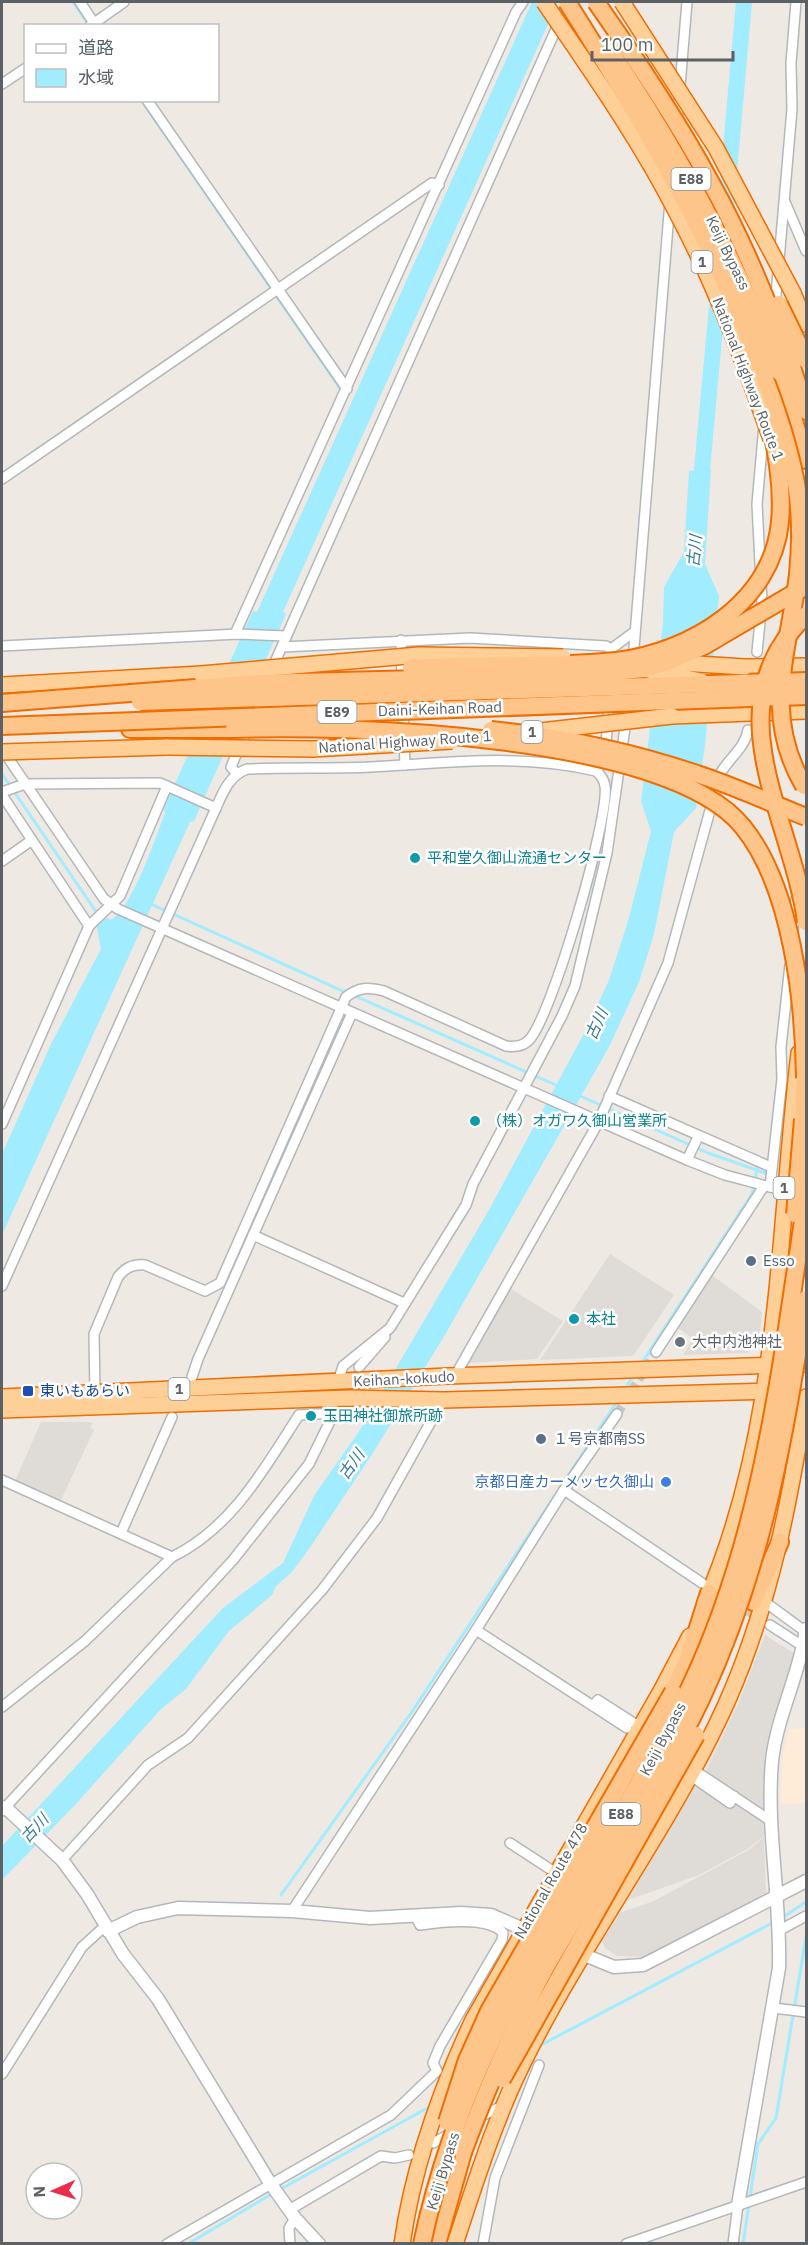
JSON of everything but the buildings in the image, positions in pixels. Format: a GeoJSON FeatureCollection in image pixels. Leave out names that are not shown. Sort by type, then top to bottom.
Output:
{"type":"FeatureCollection","features":[{"type":"Feature","properties":{"kind":"highway","name":"National Highway Route 1"},"geometry":{"type":"LineString","coordinates":[[544,2],[639,145],[700,258],[742,360],[784,474],[807,547]]}},
{"type":"Feature","properties":{"kind":"highway"},"geometry":{"type":"LineString","coordinates":[[567,2],[693,213],[748,334],[791,460],[799,507],[798,574],[781,673],[780,702],[786,750],[807,789]]}},
{"type":"Feature","properties":{"kind":"highway","name":"Keiji Bypass"},"geometry":{"type":"LineString","coordinates":[[577,2],[663,133],[717,229],[761,325],[807,460]]}},
{"type":"Feature","properties":{"kind":"highway","name":"Keiji Bypass"},"geometry":{"type":"LineString","coordinates":[[596,2],[639,64],[711,183],[756,275],[807,411]]}},
{"type":"Feature","properties":{"kind":"highway"},"geometry":{"type":"LineString","coordinates":[[622,2],[716,148],[794,293],[807,324]]}},
{"type":"Feature","properties":{"kind":"highway"},"geometry":{"type":"LineString","coordinates":[[711,183],[744,239],[807,360]]}},
{"type":"Feature","properties":{"kind":"highway"},"geometry":{"type":"LineString","coordinates":[[2,704],[425,667],[616,661],[680,645],[716,624],[748,595],[768,564],[779,523],[779,476],[775,444],[748,334]]}},
{"type":"Feature","properties":{"kind":"highway"},"geometry":{"type":"LineString","coordinates":[[258,683],[581,675],[644,669],[673,660],[704,646],[774,602],[807,586]]}},
{"type":"Feature","properties":{"kind":"highway"},"geometry":{"type":"LineString","coordinates":[[807,615],[783,643],[770,669],[762,693],[760,719],[766,770],[797,877],[807,922]]}},
{"type":"Feature","properties":{"kind":"highway"},"geometry":{"type":"LineString","coordinates":[[2,684],[201,674],[419,655],[562,657],[745,667],[807,666]]}},
{"type":"Feature","properties":{"kind":"highway"},"geometry":{"type":"LineString","coordinates":[[562,657],[650,670],[742,688],[807,689]]}},
{"type":"Feature","properties":{"kind":"highway","name":"Daini-Keihan Road"},"geometry":{"type":"LineString","coordinates":[[2,704],[807,681]]}},
{"type":"Feature","properties":{"kind":"highway","name":"Daini-Keihan Road"},"geometry":{"type":"LineString","coordinates":[[2,727],[807,696]]}},
{"type":"Feature","properties":{"kind":"highway","name":"National Highway Route 1"},"geometry":{"type":"LineString","coordinates":[[2,752],[167,747],[255,749],[391,746],[672,716],[807,711]]}},
{"type":"Feature","properties":{"kind":"highway"},"geometry":{"type":"LineString","coordinates":[[2,727],[443,726],[518,732],[563,740],[677,768],[807,817]]}},
{"type":"Feature","properties":{"kind":"highway"},"geometry":{"type":"LineString","coordinates":[[280,728],[398,733],[497,741],[548,749],[594,757],[655,774],[701,792],[718,803],[752,838],[762,855],[777,894],[801,1000],[805,1078]]}},
{"type":"Feature","properties":{"kind":"highway","name":"1"},"geometry":{"type":"LineString","coordinates":[[765,1391],[775,1367],[772,1188],[807,984]]}},
{"type":"Feature","properties":{"kind":"highway"},"geometry":{"type":"LineString","coordinates":[[775,1367],[807,1046]]}},
{"type":"Feature","properties":{"kind":"highway","name":"Keiji Bypass"},"geometry":{"type":"LineString","coordinates":[[421,2244],[448,2148],[494,2035],[551,1930],[640,1783],[708,1647],[749,1525],[775,1367],[807,1200]]}},
{"type":"Feature","properties":{"kind":"highway","name":"Keiji Bypass"},"geometry":{"type":"LineString","coordinates":[[437,2244],[463,2152],[493,2076],[526,2006],[569,1928],[653,1790],[685,1732],[720,1658],[751,1573],[775,1484],[807,1299]]}},
{"type":"Feature","properties":{"kind":"highway","name":"Keihan-kokudo"},"geometry":{"type":"LineString","coordinates":[[2,1397],[338,1382],[358,1374],[451,1376],[775,1367],[807,1364]]}},
{"type":"Feature","properties":{"kind":"highway","name":"Keihan-kokudo"},"geometry":{"type":"LineString","coordinates":[[2,1410],[348,1398],[439,1400],[807,1389]]}},
{"type":"Feature","properties":{"kind":"highway","name":"National Route 478"},"geometry":{"type":"LineString","coordinates":[[402,2244],[426,2141],[455,2060],[494,1980],[556,1874],[634,1728],[680,1656],[746,1487],[765,1391]]}},
{"type":"Feature","properties":{"kind":"highway"},"geometry":{"type":"LineString","coordinates":[[455,2244],[481,2166],[521,2066],[583,1955],[695,1775],[727,1701],[780,1542],[807,1397]]}},
{"type":"Feature","properties":{"kind":"highway"},"geometry":{"type":"LineString","coordinates":[[421,2244],[440,2147],[458,2085],[476,2038],[501,1990],[673,1692],[688,1659],[706,1588]]}},
{"type":"Feature","properties":{"kind":"highway"},"geometry":{"type":"LineString","coordinates":[[463,2152],[482,2128],[503,2078],[584,1930],[678,1771],[759,1602]]}},
{"type":"Feature","properties":{"kind":"street"},"geometry":{"type":"LineString","coordinates":[[80,2],[92,24]]}},
{"type":"Feature","properties":{"kind":"street"},"geometry":{"type":"LineString","coordinates":[[94,24],[124,2]]}},
{"type":"Feature","properties":{"kind":"street"},"geometry":{"type":"LineString","coordinates":[[237,634],[523,2]]}},
{"type":"Feature","properties":{"kind":"street"},"geometry":{"type":"LineString","coordinates":[[237,774],[231,767],[285,635],[567,2]]}},
{"type":"Feature","properties":{"kind":"street"},"geometry":{"type":"LineString","coordinates":[[358,1374],[387,1336],[404,1303],[466,1205],[473,1184],[527,1089],[575,986],[607,853],[634,651],[687,2]]}},
{"type":"Feature","properties":{"kind":"street"},"geometry":{"type":"LineString","coordinates":[[757,652],[762,602],[757,504],[792,109],[791,63],[796,2]]}},
{"type":"Feature","properties":{"kind":"street"},"geometry":{"type":"LineString","coordinates":[[2,84],[24,69]]}},
{"type":"Feature","properties":{"kind":"street"},"geometry":{"type":"LineString","coordinates":[[148,102],[347,389]]}},
{"type":"Feature","properties":{"kind":"street"},"geometry":{"type":"LineString","coordinates":[[2,479],[432,183],[439,185]]}},
{"type":"Feature","properties":{"kind":"street"},"geometry":{"type":"LineString","coordinates":[[784,200],[807,251]]}},
{"type":"Feature","properties":{"kind":"street"},"geometry":{"type":"LineString","coordinates":[[596,771],[604,761],[611,650],[634,632]]}},
{"type":"Feature","properties":{"kind":"street"},"geometry":{"type":"LineString","coordinates":[[2,646],[237,634],[285,635]]}},
{"type":"Feature","properties":{"kind":"street"},"geometry":{"type":"LineString","coordinates":[[282,646],[470,638],[596,645],[611,650]]}},
{"type":"Feature","properties":{"kind":"street"},"geometry":{"type":"LineString","coordinates":[[400,640],[405,765]]}},
{"type":"Feature","properties":{"kind":"street"},"geometry":{"type":"LineString","coordinates":[[451,1376],[609,1096],[668,963],[720,774],[726,763],[746,743],[748,730]]}},
{"type":"Feature","properties":{"kind":"street"},"geometry":{"type":"LineString","coordinates":[[2,752],[22,785],[112,907],[687,1161],[772,1188],[807,1194]]}},
{"type":"Feature","properties":{"kind":"street"},"geometry":{"type":"LineString","coordinates":[[2,1286],[216,808],[227,785],[237,774],[247,769],[405,765],[509,759],[596,771],[602,776],[605,795],[582,903],[546,1004],[528,1042],[520,1046],[506,1046],[384,990],[370,987],[360,988],[346,997],[220,1283],[205,1291],[145,1265],[129,1266],[123,1270],[117,1277],[94,1334],[95,1393]]}},
{"type":"Feature","properties":{"kind":"street"},"geometry":{"type":"LineString","coordinates":[[604,761],[618,783]]}},
{"type":"Feature","properties":{"kind":"street"},"geometry":{"type":"LineString","coordinates":[[90,923],[2,793],[22,785],[160,783],[216,808]]}},
{"type":"Feature","properties":{"kind":"street"},"geometry":{"type":"LineString","coordinates":[[2,1124],[90,923],[112,907],[120,896],[168,787]]}},
{"type":"Feature","properties":{"kind":"street"},"geometry":{"type":"LineString","coordinates":[[2,861],[32,840]]}},
{"type":"Feature","properties":{"kind":"street"},"geometry":{"type":"LineString","coordinates":[[656,1352],[772,1188],[771,1167],[782,1079],[781,1047],[796,899],[801,899]]}},
{"type":"Feature","properties":{"kind":"street"},"geometry":{"type":"LineString","coordinates":[[192,1377],[352,1013]]}},
{"type":"Feature","properties":{"kind":"street"},"geometry":{"type":"LineString","coordinates":[[609,1096],[698,1137],[771,1167]]}},
{"type":"Feature","properties":{"kind":"street"},"geometry":{"type":"LineString","coordinates":[[687,1161],[698,1137]]}},
{"type":"Feature","properties":{"kind":"street"},"geometry":{"type":"LineString","coordinates":[[254,1235],[404,1303]]}},
{"type":"Feature","properties":{"kind":"street"},"geometry":{"type":"LineString","coordinates":[[662,1369],[660,1358],[672,1327]]}},
{"type":"Feature","properties":{"kind":"street"},"geometry":{"type":"LineString","coordinates":[[338,1382],[343,1366],[390,1328]]}},
{"type":"Feature","properties":{"kind":"street"},"geometry":{"type":"LineString","coordinates":[[60,1858],[148,1765],[188,1738],[335,1575],[377,1518],[439,1400]]}},
{"type":"Feature","properties":{"kind":"street"},"geometry":{"type":"LineString","coordinates":[[286,1401],[299,1415]]}},
{"type":"Feature","properties":{"kind":"street"},"geometry":{"type":"LineString","coordinates":[[299,1415],[334,1413],[304,1469],[232,1560],[4,1809],[60,1858],[87,1894],[107,1929],[158,1999],[270,2183],[290,2212],[319,2244]]}},
{"type":"Feature","properties":{"kind":"street"},"geometry":{"type":"LineString","coordinates":[[292,1911],[564,1490],[617,1414]]}},
{"type":"Feature","properties":{"kind":"street"},"geometry":{"type":"LineString","coordinates":[[2,1707],[85,1641],[172,1557],[208,1536],[242,1501],[299,1415]]}},
{"type":"Feature","properties":{"kind":"street"},"geometry":{"type":"LineString","coordinates":[[304,1469],[303,1460],[329,1416]]}},
{"type":"Feature","properties":{"kind":"street"},"geometry":{"type":"LineString","coordinates":[[121,1533],[172,1417]]}},
{"type":"Feature","properties":{"kind":"street"},"geometry":{"type":"LineString","coordinates":[[2,1480],[172,1557]]}},
{"type":"Feature","properties":{"kind":"street"},"geometry":{"type":"LineString","coordinates":[[564,1490],[670,1561],[671,1569],[706,1588]]}},
{"type":"Feature","properties":{"kind":"street"},"geometry":{"type":"LineString","coordinates":[[733,2244],[774,2008],[780,1930],[771,1821],[775,1738],[804,1647],[806,1630],[759,1602]]}},
{"type":"Feature","properties":{"kind":"street"},"geometry":{"type":"LineString","coordinates":[[770,1625],[804,1647]]}},
{"type":"Feature","properties":{"kind":"street"},"geometry":{"type":"LineString","coordinates":[[476,1629],[593,1706],[598,1700],[634,1728]]}},
{"type":"Feature","properties":{"kind":"street"},"geometry":{"type":"LineString","coordinates":[[695,1775],[730,1803],[734,1796],[771,1821]]}},
{"type":"Feature","properties":{"kind":"street"},"geometry":{"type":"LineString","coordinates":[[510,1843],[556,1874]]}},
{"type":"Feature","properties":{"kind":"street"},"geometry":{"type":"LineString","coordinates":[[2,2074],[82,1947],[107,1929],[137,1917],[178,1908],[292,1911],[370,1918],[416,1917],[461,1912],[492,1915],[614,1967],[643,1965],[673,1952],[807,1881]]}},
{"type":"Feature","properties":{"kind":"street"},"geometry":{"type":"LineString","coordinates":[[780,1930],[807,1916]]}},
{"type":"Feature","properties":{"kind":"street"},"geometry":{"type":"LineString","coordinates":[[167,2244],[391,2115],[437,2071],[433,2063],[440,2046],[502,1940],[503,1933],[498,1928],[484,1924],[445,1922],[420,1925],[416,1917]]}},
{"type":"Feature","properties":{"kind":"street"},"geometry":{"type":"LineString","coordinates":[[774,2008],[807,2012]]}},
{"type":"Feature","properties":{"kind":"street"},"geometry":{"type":"LineString","coordinates":[[483,2244],[495,2178],[524,2092],[538,2065]]}},
{"type":"Feature","properties":{"kind":"street"},"geometry":{"type":"LineString","coordinates":[[433,2143],[498,2108]]}},
{"type":"Feature","properties":{"kind":"street"},"geometry":{"type":"LineString","coordinates":[[290,2212],[381,2156],[395,2158],[409,2155]]}},
{"type":"Feature","properties":{"kind":"street"},"geometry":{"type":"LineString","coordinates":[[626,2244],[652,2239],[738,2205],[807,2182]]}},
{"type":"Feature","properties":{"kind":"street"},"geometry":{"type":"LineString","coordinates":[[290,2212],[288,2228],[290,2244]]}},
{"type":"Feature","properties":{"kind":"shaded area"},"geometry":{"type":"Polygon","coordinates":[[[610,1254],[674,1295],[633,1356],[540,1360],[610,1254]]]}},
{"type":"Feature","properties":{"kind":"shaded area"},"geometry":{"type":"Polygon","coordinates":[[[712,1275],[762,1312],[759,1342],[748,1353],[683,1355],[693,1339],[678,1328],[712,1275]]]}},
{"type":"Feature","properties":{"kind":"shaded area"},"geometry":{"type":"Polygon","coordinates":[[[509,1288],[563,1321],[537,1359],[467,1363],[509,1288]]]}},
{"type":"Feature","properties":{"kind":"shaded area"},"geometry":{"type":"Polygon","coordinates":[[[41,1422],[93,1422],[90,1428],[94,1430],[60,1502],[15,1481],[41,1422]]]}},
{"type":"Feature","properties":{"kind":"shaded area"},"geometry":{"type":"Polygon","coordinates":[[[765,1635],[797,1655],[767,1743],[764,1812],[704,1774],[739,1702],[765,1635]]]}},
{"type":"Feature","properties":{"kind":"shaded area"},"geometry":{"type":"Polygon","coordinates":[[[806,1728],[806,1803],[780,1804],[783,1755],[789,1729],[806,1728]]]}},
{"type":"Feature","properties":{"kind":"shaded area"},"geometry":{"type":"Polygon","coordinates":[[[695,1784],[731,1807],[735,1802],[763,1820],[764,1836],[749,1848],[699,1875],[628,1900],[695,1784]]]}},
{"type":"Feature","properties":{"kind":"shaded area"},"geometry":{"type":"Polygon","coordinates":[[[764,1837],[766,1893],[645,1957],[617,1956],[605,1948],[602,1941],[619,1913],[654,1901],[750,1849],[764,1837]]]}},
{"type":"Feature","properties":{"kind":"water"},"geometry":{"type":"Polygon","coordinates":[[[532,2],[558,2],[283,612],[286,614],[194,821],[190,822],[2,1235],[2,1154],[51,1044],[101,949],[96,923],[106,917],[110,920],[118,914],[134,889],[165,813],[164,808],[253,611],[257,612],[532,2]]]}},
{"type":"Feature","properties":{"kind":"water"},"geometry":{"type":"Polygon","coordinates":[[[711,469],[705,564],[719,596],[705,745],[696,808],[674,832],[654,934],[639,982],[609,1047],[446,1333],[371,1456],[309,1549],[291,1573],[276,1586],[272,1595],[229,1631],[186,1689],[160,1710],[75,1805],[2,1880],[2,1846],[223,1608],[283,1563],[315,1494],[358,1433],[489,1210],[588,1026],[609,980],[629,918],[651,831],[641,801],[663,624],[664,587],[684,552],[689,471],[711,469]]]}},
{"type":"Feature","properties":{"kind":"waterway"},"geometry":{"type":"LineString","coordinates":[[73,2],[86,21]]}},
{"type":"Feature","properties":{"kind":"waterway","name":"古川"},"geometry":{"type":"LineString","coordinates":[[725,216],[744,2]]}},
{"type":"Feature","properties":{"kind":"waterway"},"geometry":{"type":"LineString","coordinates":[[142,102],[341,390]]}},
{"type":"Feature","properties":{"kind":"waterway","name":"古川"},"geometry":{"type":"LineString","coordinates":[[700,491],[718,295]]}},
{"type":"Feature","properties":{"kind":"waterway"},"geometry":{"type":"LineString","coordinates":[[2,774],[99,916]]}},
{"type":"Feature","properties":{"kind":"waterway"},"geometry":{"type":"LineString","coordinates":[[151,904],[347,993]]}},
{"type":"Feature","properties":{"kind":"waterway"},"geometry":{"type":"LineString","coordinates":[[353,995],[558,1086]]}},
{"type":"Feature","properties":{"kind":"waterway"},"geometry":{"type":"LineString","coordinates":[[578,1095],[708,1153],[768,1174]]}},
{"type":"Feature","properties":{"kind":"waterway"},"geometry":{"type":"LineString","coordinates":[[641,1364],[752,1194],[757,1169]]}},
{"type":"Feature","properties":{"kind":"waterway"},"geometry":{"type":"LineString","coordinates":[[625,1389],[634,1375]]}},
{"type":"Feature","properties":{"kind":"waterway"},"geometry":{"type":"LineString","coordinates":[[281,1895],[411,1713],[618,1400]]}},
{"type":"Feature","properties":{"kind":"waterway"},"geometry":{"type":"LineString","coordinates":[[783,1917],[806,1902]]}},
{"type":"Feature","properties":{"kind":"waterway"},"geometry":{"type":"LineString","coordinates":[[539,2046],[774,1922]]}},
{"type":"Feature","properties":{"kind":"waterway"},"geometry":{"type":"LineString","coordinates":[[743,2244],[758,2144],[776,2118],[806,1937]]}},
{"type":"Feature","properties":{"kind":"waterway"},"geometry":{"type":"LineString","coordinates":[[279,2190],[431,2106]]}},
{"type":"Feature","properties":{"kind":"waterway"},"geometry":{"type":"LineString","coordinates":[[188,2244],[273,2193]]}},
{"type":"Feature","properties":{"kind":"tunnel"},"geometry":{"type":"LineString","coordinates":[[617,1414],[656,1352]]}},
{"type":"Feature","properties":{"kind":"tunnel"},"geometry":{"type":"LineString","coordinates":[[737,1604],[770,1625]]}},
{"type":"Feature","properties":{"kind":"place","name":"平和堂久御山流通センター"},"geometry":{"type":"Point","coordinates":[415,858]}},
{"type":"Feature","properties":{"kind":"place","name":"（株）オガワ久御山営業所"},"geometry":{"type":"Point","coordinates":[475,1121]}},
{"type":"Feature","properties":{"kind":"place","name":"Esso"},"geometry":{"type":"Point","coordinates":[751,1261]}},
{"type":"Feature","properties":{"kind":"place","name":"本社"},"geometry":{"type":"Point","coordinates":[574,1319]}},
{"type":"Feature","properties":{"kind":"place","name":"大中内池神社"},"geometry":{"type":"Point","coordinates":[680,1342]}},
{"type":"Feature","properties":{"kind":"place","name":"東いもあらい"},"geometry":{"type":"Point","coordinates":[28,1391]}},
{"type":"Feature","properties":{"kind":"place","name":"玉田神社御旅所跡"},"geometry":{"type":"Point","coordinates":[311,1416]}},
{"type":"Feature","properties":{"kind":"place","name":"１号京都南SS"},"geometry":{"type":"Point","coordinates":[541,1439]}},
{"type":"Feature","properties":{"kind":"place","name":"京都日産カーメッセ久御山"},"geometry":{"type":"Point","coordinates":[666,1482]}}]}
